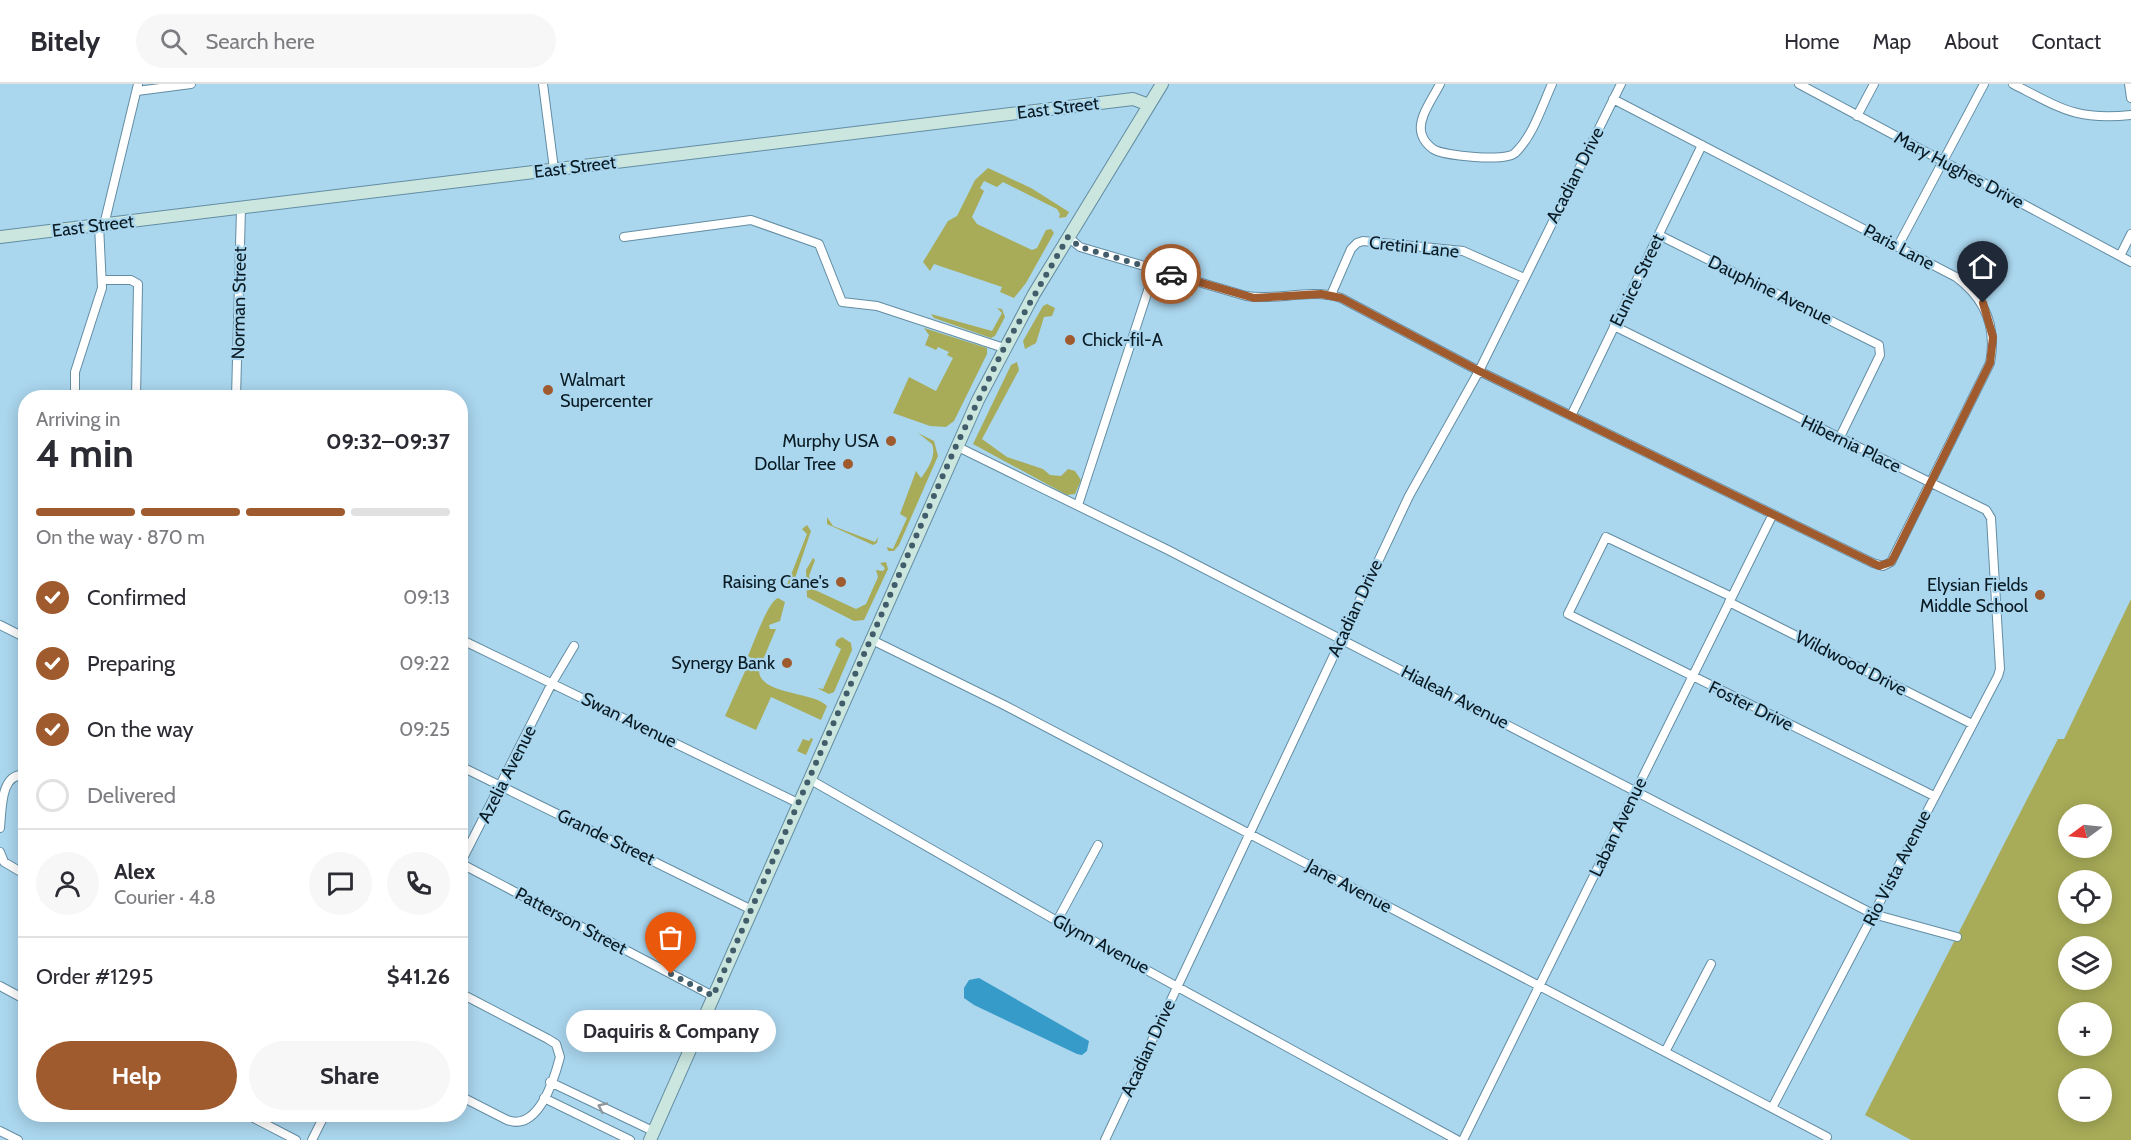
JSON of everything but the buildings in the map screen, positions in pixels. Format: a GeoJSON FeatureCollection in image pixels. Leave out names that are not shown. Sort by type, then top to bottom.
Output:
{"type":"FeatureCollection","features":[{"type":"Feature","properties":{"kind":"main road"},"geometry":{"type":"LineString","coordinates":[[652,1136],[750,909],[956,446],[1004,348],[1068,237],[1162,84]]}},
{"type":"Feature","properties":{"kind":"main road","name":"East Street"},"geometry":{"type":"LineString","coordinates":[[0,237],[1133,99],[1149,105]]}},
{"type":"Feature","properties":{"kind":"street"},"geometry":{"type":"LineString","coordinates":[[75,390],[75,372],[102,280],[102,225],[138,87],[191,84]]}},
{"type":"Feature","properties":{"kind":"street"},"geometry":{"type":"LineString","coordinates":[[543,84],[554,169]]}},
{"type":"Feature","properties":{"kind":"street"},"geometry":{"type":"LineString","coordinates":[[1440,84],[1421,121],[1422,135],[1427,144],[1438,151],[1497,159],[1514,155],[1522,144],[1552,84]]}},
{"type":"Feature","properties":{"kind":"street","name":"Acadian Drive"},"geometry":{"type":"LineString","coordinates":[[1105,1140],[1409,496],[1479,371],[1621,84]]}},
{"type":"Feature","properties":{"kind":"street","name":"Mary Hughes Drive"},"geometry":{"type":"LineString","coordinates":[[1799,84],[2131,262]]}},
{"type":"Feature","properties":{"kind":"street"},"geometry":{"type":"LineString","coordinates":[[1857,116],[1874,84]]}},
{"type":"Feature","properties":{"kind":"street"},"geometry":{"type":"LineString","coordinates":[[1898,246],[1984,84]]}},
{"type":"Feature","properties":{"kind":"street"},"geometry":{"type":"LineString","coordinates":[[2013,84],[2067,112],[2085,117],[2131,115]]}},
{"type":"Feature","properties":{"kind":"street"},"geometry":{"type":"LineString","coordinates":[[2129,84],[2131,98]]}},
{"type":"Feature","properties":{"kind":"street","name":"Paris Lane"},"geometry":{"type":"LineString","coordinates":[[1613,99],[1956,277],[1970,287],[1986,309],[1993,337],[1992,351],[1985,374],[1894,557],[1886,565],[1873,563],[1773,514]]}},
{"type":"Feature","properties":{"kind":"street","name":"Eunice Street"},"geometry":{"type":"LineString","coordinates":[[1571,416],[1702,145]]}},
{"type":"Feature","properties":{"kind":"street","name":"Norman Street"},"geometry":{"type":"LineString","coordinates":[[236,390],[241,208]]}},
{"type":"Feature","properties":{"kind":"street"},"geometry":{"type":"LineString","coordinates":[[624,237],[751,220],[819,244],[842,302],[877,306],[1004,348]]}},
{"type":"Feature","properties":{"kind":"street"},"geometry":{"type":"LineString","coordinates":[[2120,256],[2131,234]]}},
{"type":"Feature","properties":{"kind":"street","name":"Dauphine Avenue"},"geometry":{"type":"LineString","coordinates":[[1659,235],[1874,342],[1879,348],[1880,355],[1839,439]]}},
{"type":"Feature","properties":{"kind":"street"},"geometry":{"type":"LineString","coordinates":[[1068,237],[1080,247],[1254,298],[1331,295],[1347,301],[1479,371],[1773,514]]}},
{"type":"Feature","properties":{"kind":"street","name":"Cretini Lane"},"geometry":{"type":"LineString","coordinates":[[1331,295],[1351,249],[1363,241],[1463,251],[1524,278]]}},
{"type":"Feature","properties":{"kind":"street"},"geometry":{"type":"LineString","coordinates":[[1078,505],[1155,269]]}},
{"type":"Feature","properties":{"kind":"street"},"geometry":{"type":"LineString","coordinates":[[102,280],[131,280],[138,284],[136,390]]}},
{"type":"Feature","properties":{"kind":"street","name":"Hibernia Place"},"geometry":{"type":"LineString","coordinates":[[1614,326],[1988,513],[1997,622]]}},
{"type":"Feature","properties":{"kind":"street","name":"Hialeah Avenue"},"geometry":{"type":"LineString","coordinates":[[956,446],[1340,638],[1873,914],[1957,937]]}},
{"type":"Feature","properties":{"kind":"street","name":"Laban Avenue"},"geometry":{"type":"LineString","coordinates":[[1463,1140],[1773,514]]}},
{"type":"Feature","properties":{"kind":"street","name":"Wildwood Drive"},"geometry":{"type":"LineString","coordinates":[[1568,614],[1606,537],[1972,724]]}},
{"type":"Feature","properties":{"kind":"street","name":"Foster Drive"},"geometry":{"type":"LineString","coordinates":[[1568,614],[1934,796]]}},
{"type":"Feature","properties":{"kind":"street","name":"Rio Vista Avenue"},"geometry":{"type":"LineString","coordinates":[[1772,1108],[2000,669],[1997,622]]}},
{"type":"Feature","properties":{"kind":"street"},"geometry":{"type":"LineString","coordinates":[[0,625],[18,634]]}},
{"type":"Feature","properties":{"kind":"street","name":"Jane Avenue"},"geometry":{"type":"LineString","coordinates":[[870,639],[1004,705],[1827,1137]]}},
{"type":"Feature","properties":{"kind":"street","name":"Swan Avenue"},"geometry":{"type":"LineString","coordinates":[[468,643],[798,802]]}},
{"type":"Feature","properties":{"kind":"street","name":"Azelia Avenue"},"geometry":{"type":"LineString","coordinates":[[468,850],[552,683],[574,646]]}},
{"type":"Feature","properties":{"kind":"street","name":"Grande Street"},"geometry":{"type":"LineString","coordinates":[[468,770],[750,909]]}},
{"type":"Feature","properties":{"kind":"street"},"geometry":{"type":"LineString","coordinates":[[0,828],[4,788],[7,780],[18,776]]}},
{"type":"Feature","properties":{"kind":"street","name":"Glynn Avenue"},"geometry":{"type":"LineString","coordinates":[[809,779],[1058,921],[1177,984],[1457,1140]]}},
{"type":"Feature","properties":{"kind":"street"},"geometry":{"type":"LineString","coordinates":[[1058,921],[1098,845]]}},
{"type":"Feature","properties":{"kind":"street"},"geometry":{"type":"LineString","coordinates":[[0,852],[7,864],[18,870]]}},
{"type":"Feature","properties":{"kind":"street","name":"Patterson Street"},"geometry":{"type":"LineString","coordinates":[[468,867],[713,996]]}},
{"type":"Feature","properties":{"kind":"street"},"geometry":{"type":"LineString","coordinates":[[1665,1052],[1711,964]]}},
{"type":"Feature","properties":{"kind":"street"},"geometry":{"type":"LineString","coordinates":[[0,986],[18,996]]}},
{"type":"Feature","properties":{"kind":"street"},"geometry":{"type":"LineString","coordinates":[[468,997],[556,1044],[560,1057],[544,1098],[532,1117],[526,1121],[513,1123],[468,1100]]}},
{"type":"Feature","properties":{"kind":"street"},"geometry":{"type":"LineString","coordinates":[[550,1082],[652,1136]]}},
{"type":"Feature","properties":{"kind":"street"},"geometry":{"type":"LineString","coordinates":[[544,1098],[630,1140]]}},
{"type":"Feature","properties":{"kind":"street"},"geometry":{"type":"LineString","coordinates":[[261,1122],[296,1140]]}},
{"type":"Feature","properties":{"kind":"street"},"geometry":{"type":"LineString","coordinates":[[312,1140],[321,1122]]}},
{"type":"Feature","properties":{"kind":"street"},"geometry":{"type":"LineString","coordinates":[[0,1131],[18,1140]]}},
{"type":"Feature","properties":{"kind":"green space"},"geometry":{"type":"Polygon","coordinates":[[[988,168],[1031,188],[1069,212],[1066,217],[1059,218],[1060,214],[1057,209],[1003,182],[997,187],[984,181],[980,188],[984,191],[972,217],[977,224],[1032,250],[1037,248],[1046,230],[1051,229],[1054,233],[1026,283],[1014,298],[1000,292],[1002,287],[934,264],[930,271],[923,262],[948,221],[957,216],[975,180],[988,168]]]}},
{"type":"Feature","properties":{"kind":"green space"},"geometry":{"type":"Polygon","coordinates":[[[1047,304],[1055,308],[1052,316],[1044,317],[1036,343],[1025,349],[1023,341],[1043,306],[1047,304]]]}},
{"type":"Feature","properties":{"kind":"green space"},"geometry":{"type":"Polygon","coordinates":[[[997,308],[1002,309],[1005,317],[995,336],[991,338],[934,318],[931,314],[992,331],[1002,313],[997,308]]]}},
{"type":"Feature","properties":{"kind":"green space"},"geometry":{"type":"Polygon","coordinates":[[[924,328],[987,348],[987,354],[954,421],[946,427],[930,426],[893,413],[909,377],[936,391],[953,358],[947,355],[949,352],[925,345],[929,335],[924,328]]]}},
{"type":"Feature","properties":{"kind":"green space"},"geometry":{"type":"Polygon","coordinates":[[[1017,362],[1019,370],[982,439],[1007,457],[1043,469],[1050,475],[1061,476],[1068,469],[1075,471],[1081,480],[1075,494],[1067,495],[973,444],[1011,365],[1017,362]]]}},
{"type":"Feature","properties":{"kind":"green space"},"geometry":{"type":"Polygon","coordinates":[[[918,433],[934,441],[938,456],[899,545],[894,551],[888,551],[887,547],[893,549],[907,518],[900,514],[916,471],[921,478],[932,458],[932,444],[918,433]]]}},
{"type":"Feature","properties":{"kind":"green space"},"geometry":{"type":"Polygon","coordinates":[[[827,517],[833,526],[875,542],[878,537],[877,543],[873,545],[827,524],[827,517]]]}},
{"type":"Feature","properties":{"kind":"green space"},"geometry":{"type":"Polygon","coordinates":[[[807,525],[811,531],[792,587],[787,585],[807,534],[802,529],[807,525]]]}},
{"type":"Feature","properties":{"kind":"green space"},"geometry":{"type":"Polygon","coordinates":[[[813,558],[815,560],[809,576],[815,590],[856,609],[866,604],[878,577],[876,570],[883,571],[885,568],[880,563],[886,562],[888,569],[864,620],[854,621],[807,597],[806,570],[813,558]]]}},
{"type":"Feature","properties":{"kind":"green space"},"geometry":{"type":"Polygon","coordinates":[[[778,598],[785,602],[780,621],[769,625],[770,629],[776,629],[759,669],[761,677],[767,684],[776,688],[820,701],[827,706],[821,720],[771,697],[756,730],[725,716],[751,658],[748,656],[761,624],[778,598]]]}},
{"type":"Feature","properties":{"kind":"green space"},"geometry":{"type":"Polygon","coordinates":[[[2131,599],[2131,1140],[1911,1140],[1865,1115],[2058,739],[2064,739],[2131,599]]]}},
{"type":"Feature","properties":{"kind":"green space"},"geometry":{"type":"Polygon","coordinates":[[[842,637],[851,643],[852,650],[834,692],[829,694],[817,688],[823,689],[841,649],[835,645],[842,637]]]}},
{"type":"Feature","properties":{"kind":"green space"},"geometry":{"type":"Polygon","coordinates":[[[803,739],[809,741],[813,739],[806,755],[797,751],[803,739]]]}},
{"type":"Feature","properties":{"kind":"water"},"geometry":{"type":"Polygon","coordinates":[[[979,978],[1089,1041],[1087,1051],[1082,1055],[1077,1054],[974,1005],[964,998],[964,988],[969,980],[979,978]]]}},
{"type":"Feature","properties":{"kind":"way so far"},"geometry":{"type":"LineString","coordinates":[[671,974],[713,996],[956,446],[1004,348],[1068,237],[1080,247],[1171,274]]}},
{"type":"Feature","properties":{"kind":"place","name":"Chick-fil-A"},"geometry":{"type":"Point","coordinates":[1070,340]}},
{"type":"Feature","properties":{"kind":"place","name":"Walmart Supercenter"},"geometry":{"type":"Point","coordinates":[548,390]}},
{"type":"Feature","properties":{"kind":"place","name":"Murphy USA"},"geometry":{"type":"Point","coordinates":[891,441]}},
{"type":"Feature","properties":{"kind":"place","name":"Dollar Tree"},"geometry":{"type":"Point","coordinates":[848,464]}},
{"type":"Feature","properties":{"kind":"place","name":"Raising Cane's"},"geometry":{"type":"Point","coordinates":[841,582]}},
{"type":"Feature","properties":{"kind":"place","name":"Elysian Fields Middle School"},"geometry":{"type":"Point","coordinates":[2040,595]}},
{"type":"Feature","properties":{"kind":"place","name":"Synergy Bank"},"geometry":{"type":"Point","coordinates":[787,663]}},
{"type":"Feature","properties":{"kind":"place","name":"Daquiris & Company"},"geometry":{"type":"Point","coordinates":[671,974]}},
{"type":"Feature","properties":{"kind":"route"},"geometry":{"type":"LineString","coordinates":[[1171,274],[1254,298],[1321,294],[1341,298],[1479,371],[1879,566],[1891,562],[1894,557],[1990,363],[1993,337],[1983,303]]}}]}
